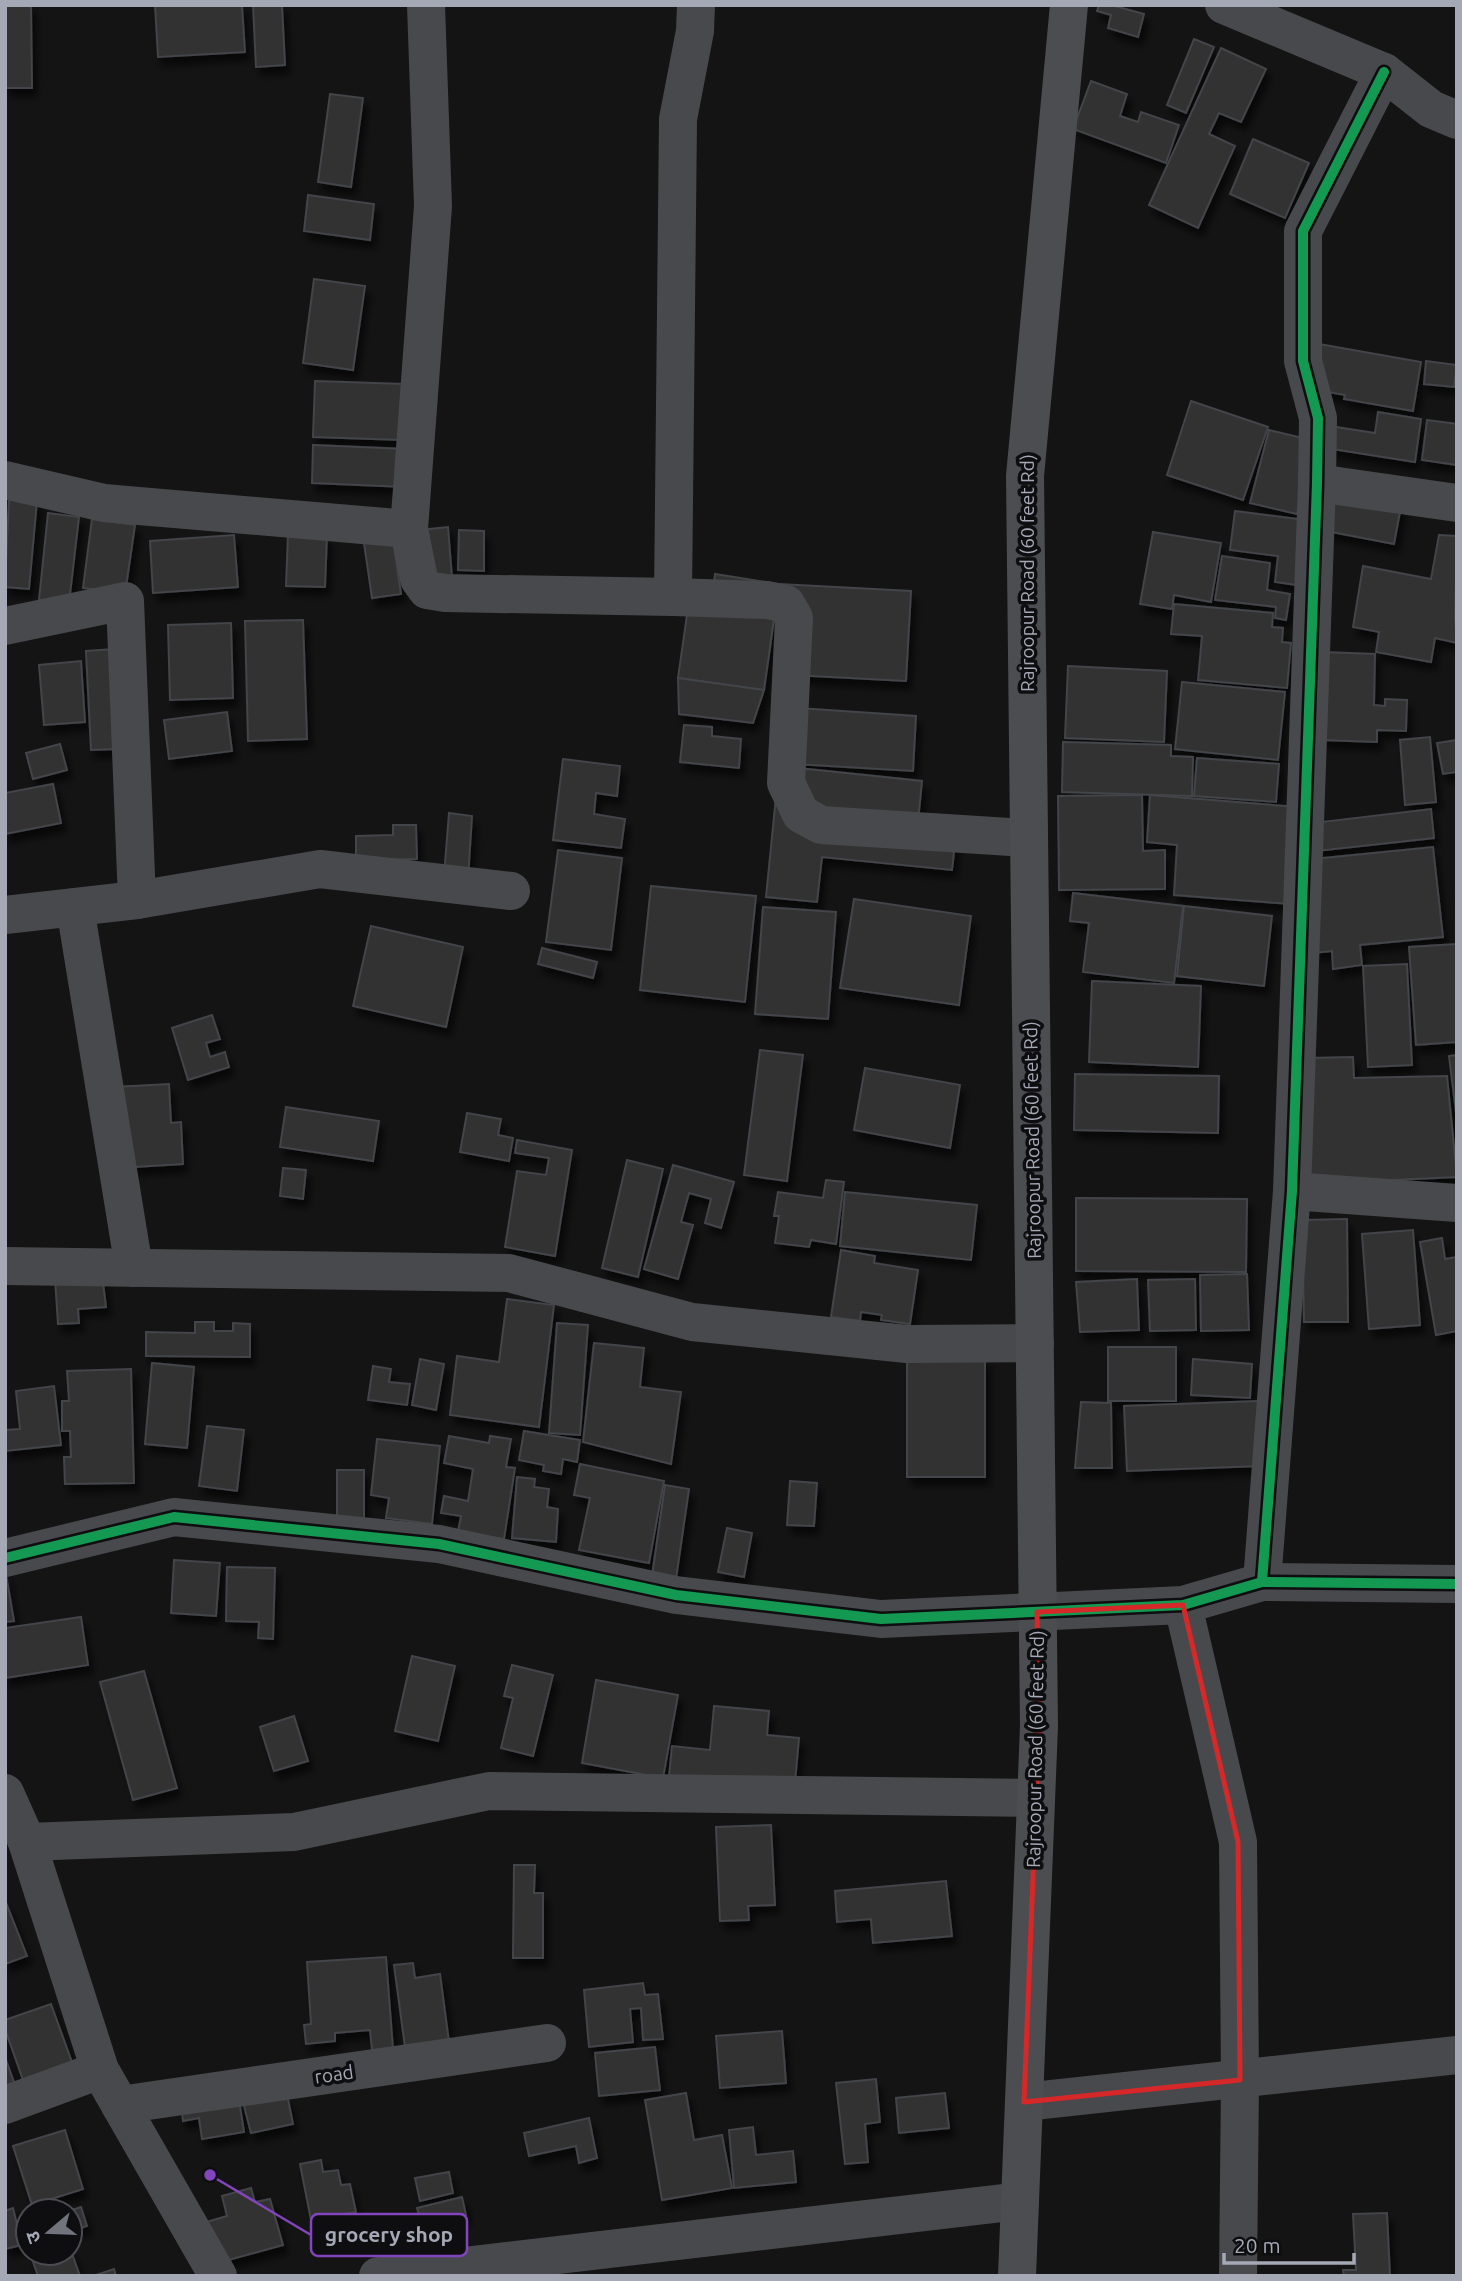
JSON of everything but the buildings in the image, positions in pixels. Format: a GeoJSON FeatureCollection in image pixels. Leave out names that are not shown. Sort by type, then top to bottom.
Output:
{"type":"FeatureCollection","features":[{"type":"Feature","properties":{"kind":"main road","name":"Rajroopur Road (60 feet Rd)"},"geometry":{"type":"LineString","coordinates":[[1017,2276],[1039,1726],[1025,476],[1069,5]]}},
{"type":"Feature","properties":{"kind":"street"},"geometry":{"type":"LineString","coordinates":[[426,5],[433,206],[410,529],[419,579],[427,590],[445,593],[767,600],[786,604],[794,618],[786,783],[801,814],[821,825],[1027,838]]}},
{"type":"Feature","properties":{"kind":"street"},"geometry":{"type":"LineString","coordinates":[[673,597],[678,118],[695,31],[696,5]]}},
{"type":"Feature","properties":{"kind":"street"},"geometry":{"type":"LineString","coordinates":[[1224,5],[1384,72],[1431,110],[1457,120]]}},
{"type":"Feature","properties":{"kind":"street"},"geometry":{"type":"LineString","coordinates":[[1262,1582],[1292,1191],[1317,483],[1318,418],[1303,361],[1303,231],[1384,72]]}},
{"type":"Feature","properties":{"kind":"street"},"geometry":{"type":"LineString","coordinates":[[5,480],[104,503],[410,529]]}},
{"type":"Feature","properties":{"kind":"street"},"geometry":{"type":"LineString","coordinates":[[1317,483],[1457,503]]}},
{"type":"Feature","properties":{"kind":"street"},"geometry":{"type":"LineString","coordinates":[[5,626],[125,601],[137,900]]}},
{"type":"Feature","properties":{"kind":"street"},"geometry":{"type":"LineString","coordinates":[[5,915],[137,900],[320,869],[511,891]]}},
{"type":"Feature","properties":{"kind":"street"},"geometry":{"type":"LineString","coordinates":[[75,907],[134,1268]]}},
{"type":"Feature","properties":{"kind":"street"},"geometry":{"type":"LineString","coordinates":[[1292,1191],[1457,1203]]}},
{"type":"Feature","properties":{"kind":"street"},"geometry":{"type":"LineString","coordinates":[[5,1266],[509,1273],[692,1322],[907,1344],[1035,1343]]}},
{"type":"Feature","properties":{"kind":"street"},"geometry":{"type":"LineString","coordinates":[[5,1558],[174,1517],[439,1544],[676,1595],[881,1619],[1183,1605],[1262,1582],[1457,1584]]}},
{"type":"Feature","properties":{"kind":"street"},"geometry":{"type":"LineString","coordinates":[[1183,1605],[1238,1842],[1238,2276]]}},
{"type":"Feature","properties":{"kind":"street"},"geometry":{"type":"LineString","coordinates":[[27,1842],[294,1832],[489,1791],[1036,1798]]}},
{"type":"Feature","properties":{"kind":"street"},"geometry":{"type":"LineString","coordinates":[[5,1793],[27,1842],[100,2070],[218,2276]]}},
{"type":"Feature","properties":{"kind":"street","name":"road"},"geometry":{"type":"LineString","coordinates":[[120,2105],[547,2043]]}},
{"type":"Feature","properties":{"kind":"street"},"geometry":{"type":"LineString","coordinates":[[1024,2102],[1457,2055]]}},
{"type":"Feature","properties":{"kind":"street"},"geometry":{"type":"LineString","coordinates":[[5,2105],[100,2070]]}},
{"type":"Feature","properties":{"kind":"street"},"geometry":{"type":"LineString","coordinates":[[378,2276],[1020,2201]]}},
{"type":"Feature","properties":{"kind":"highlighted area"},"geometry":{"type":"Polygon","coordinates":[[[1183,1605],[1238,1842],[1240,2080],[1024,2102],[1039,1726],[1037,1612],[1183,1605]]]}},
{"type":"Feature","properties":{"kind":"cycle path"},"geometry":{"type":"LineString","coordinates":[[1262,1582],[1292,1191],[1317,483],[1318,418],[1303,361],[1303,231],[1384,72]]}},
{"type":"Feature","properties":{"kind":"cycle path"},"geometry":{"type":"LineString","coordinates":[[5,1558],[174,1517],[439,1544],[676,1595],[881,1619],[1183,1605],[1262,1582],[1457,1584]]}},
{"type":"Feature","properties":{"kind":"place","name":"grocery shop"},"geometry":{"type":"Point","coordinates":[210,2175]}}]}
